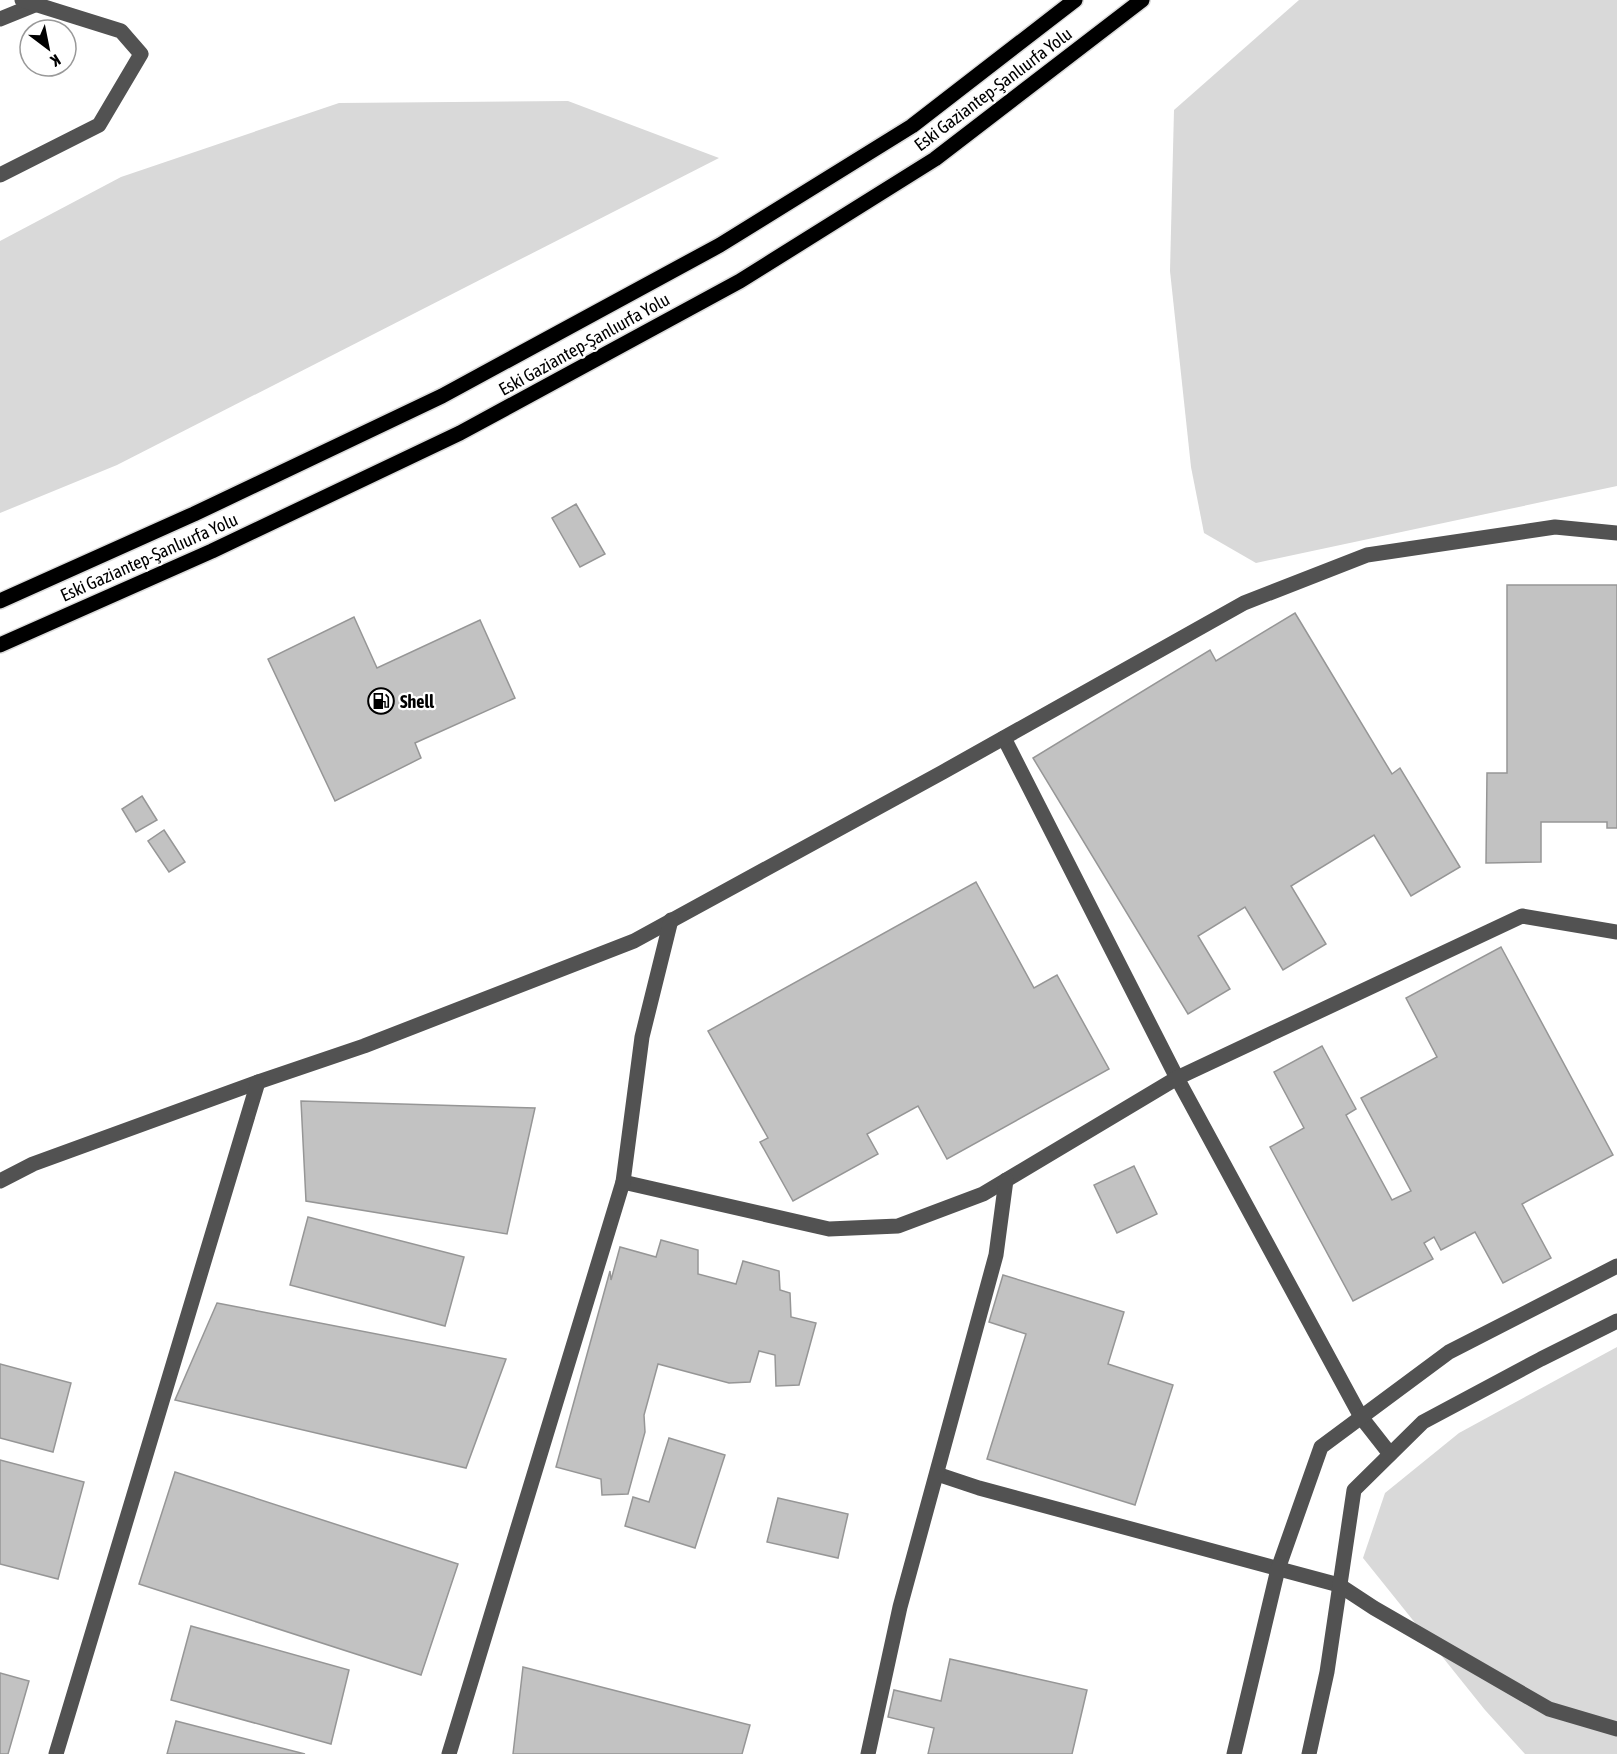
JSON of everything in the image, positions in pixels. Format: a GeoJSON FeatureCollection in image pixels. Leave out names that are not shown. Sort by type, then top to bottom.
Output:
{"type":"FeatureCollection","features":[{"type":"Feature","properties":{"kind":"main road","name":"Eski Gaziantep-Şanlıurfa Yolu"},"geometry":{"type":"LineString","coordinates":[[0,601],[194,514],[442,396],[720,245],[912,126],[1075,0]]}},
{"type":"Feature","properties":{"kind":"main road","name":"Eski Gaziantep-Şanlıurfa Yolu"},"geometry":{"type":"LineString","coordinates":[[0,645],[212,551],[460,433],[740,281],[935,159],[1142,0]]}},
{"type":"Feature","properties":{"kind":"street"},"geometry":{"type":"LineString","coordinates":[[0,19],[29,2],[121,31],[141,54],[99,124],[0,176]]}},
{"type":"Feature","properties":{"kind":"street"},"geometry":{"type":"LineString","coordinates":[[0,1181],[33,1164],[364,1046],[634,941],[1245,603],[1367,555],[1555,527],[1617,533]]}},
{"type":"Feature","properties":{"kind":"street"},"geometry":{"type":"LineString","coordinates":[[1004,738],[1177,1078],[1361,1417],[1390,1454]]}},
{"type":"Feature","properties":{"kind":"street"},"geometry":{"type":"LineString","coordinates":[[622,1182],[829,1229],[898,1226],[983,1194],[1177,1078],[1522,916],[1617,932]]}},
{"type":"Feature","properties":{"kind":"street"},"geometry":{"type":"LineString","coordinates":[[449,1754],[622,1182],[642,1037],[671,920]]}},
{"type":"Feature","properties":{"kind":"street"},"geometry":{"type":"LineString","coordinates":[[56,1754],[258,1082]]}},
{"type":"Feature","properties":{"kind":"street"},"geometry":{"type":"LineString","coordinates":[[868,1754],[900,1607],[996,1254],[1006,1180]]}},
{"type":"Feature","properties":{"kind":"street"},"geometry":{"type":"LineString","coordinates":[[1234,1754],[1278,1569],[1321,1447],[1449,1352],[1617,1266]]}},
{"type":"Feature","properties":{"kind":"street"},"geometry":{"type":"LineString","coordinates":[[1309,1754],[1327,1672],[1354,1490],[1423,1422],[1617,1321]]}},
{"type":"Feature","properties":{"kind":"street"},"geometry":{"type":"LineString","coordinates":[[937,1474],[979,1488],[1339,1585],[1374,1608],[1549,1709],[1617,1729]]}},
{"type":"Feature","properties":{"kind":"shaded area"},"geometry":{"type":"Polygon","coordinates":[[[1299,0],[1617,0],[1617,486],[1256,563],[1204,533],[1191,467],[1170,271],[1174,110],[1299,0]]]}},
{"type":"Feature","properties":{"kind":"shaded area"},"geometry":{"type":"Polygon","coordinates":[[[568,101],[719,158],[117,465],[0,513],[0,241],[121,177],[339,103],[568,101]]]}},
{"type":"Feature","properties":{"kind":"shaded area"},"geometry":{"type":"Polygon","coordinates":[[[1617,1347],[1617,1754],[1525,1754],[1485,1710],[1363,1558],[1385,1493],[1459,1433],[1617,1347]]]}},
{"type":"Feature","properties":{"kind":"building"},"geometry":{"type":"Polygon","coordinates":[[[576,504],[605,554],[580,567],[552,518],[576,504]]]}},
{"type":"Feature","properties":{"kind":"building"},"geometry":{"type":"Polygon","coordinates":[[[1507,585],[1617,585],[1617,828],[1607,828],[1607,822],[1541,822],[1541,862],[1486,863],[1487,773],[1507,773],[1507,585]]]}},
{"type":"Feature","properties":{"kind":"building"},"geometry":{"type":"Polygon","coordinates":[[[1295,613],[1392,774],[1400,768],[1460,867],[1411,896],[1374,835],[1291,886],[1326,944],[1283,970],[1245,907],[1198,936],[1230,989],[1188,1014],[1033,758],[1210,650],[1216,661],[1295,613]]]}},
{"type":"Feature","properties":{"kind":"building"},"geometry":{"type":"Polygon","coordinates":[[[354,617],[377,668],[480,620],[515,698],[415,743],[421,758],[335,801],[268,659],[354,617]]]}},
{"type":"Feature","properties":{"kind":"building"},"geometry":{"type":"Polygon","coordinates":[[[142,796],[157,820],[136,832],[122,809],[142,796]]]}},
{"type":"Feature","properties":{"kind":"building"},"geometry":{"type":"Polygon","coordinates":[[[164,830],[185,862],[169,872],[148,841],[164,830]]]}},
{"type":"Feature","properties":{"kind":"building"},"geometry":{"type":"Polygon","coordinates":[[[976,882],[1034,988],[1057,975],[1109,1069],[947,1159],[918,1106],[867,1134],[878,1154],[793,1201],[760,1142],[768,1138],[708,1031],[976,882]]]}},
{"type":"Feature","properties":{"kind":"building"},"geometry":{"type":"Polygon","coordinates":[[[1501,947],[1613,1155],[1522,1204],[1551,1258],[1503,1283],[1475,1232],[1441,1250],[1434,1237],[1424,1243],[1433,1259],[1353,1301],[1270,1147],[1304,1128],[1274,1072],[1322,1046],[1356,1109],[1346,1115],[1392,1200],[1411,1191],[1361,1098],[1437,1057],[1406,998],[1501,947]]]}},
{"type":"Feature","properties":{"kind":"building"},"geometry":{"type":"Polygon","coordinates":[[[301,1101],[535,1108],[507,1234],[306,1201],[301,1101]]]}},
{"type":"Feature","properties":{"kind":"building"},"geometry":{"type":"Polygon","coordinates":[[[1134,1166],[1157,1214],[1117,1233],[1094,1185],[1134,1166]]]}},
{"type":"Feature","properties":{"kind":"building"},"geometry":{"type":"Polygon","coordinates":[[[308,1217],[464,1257],[445,1326],[290,1285],[308,1217]]]}},
{"type":"Feature","properties":{"kind":"building"},"geometry":{"type":"Polygon","coordinates":[[[661,1240],[698,1250],[698,1274],[736,1284],[743,1261],[779,1271],[780,1290],[790,1293],[791,1317],[816,1323],[799,1385],[776,1386],[775,1355],[759,1351],[750,1382],[729,1383],[658,1364],[644,1415],[645,1432],[628,1494],[602,1495],[601,1479],[556,1467],[610,1271],[611,1280],[620,1247],[656,1257],[661,1240]]]}},
{"type":"Feature","properties":{"kind":"building"},"geometry":{"type":"Polygon","coordinates":[[[1003,1275],[1124,1312],[1108,1364],[1173,1385],[1135,1505],[987,1459],[1026,1334],[989,1322],[1003,1275]]]}},
{"type":"Feature","properties":{"kind":"building"},"geometry":{"type":"Polygon","coordinates":[[[217,1303],[506,1359],[466,1468],[175,1400],[217,1303]]]}},
{"type":"Feature","properties":{"kind":"building"},"geometry":{"type":"Polygon","coordinates":[[[0,1364],[71,1383],[53,1452],[0,1438],[0,1364]]]}},
{"type":"Feature","properties":{"kind":"building"},"geometry":{"type":"Polygon","coordinates":[[[669,1438],[725,1455],[695,1548],[625,1526],[633,1497],[649,1502],[669,1438]]]}},
{"type":"Feature","properties":{"kind":"building"},"geometry":{"type":"Polygon","coordinates":[[[0,1460],[84,1482],[58,1579],[0,1564],[0,1460]]]}},
{"type":"Feature","properties":{"kind":"building"},"geometry":{"type":"Polygon","coordinates":[[[175,1472],[458,1564],[421,1675],[139,1584],[175,1472]]]}},
{"type":"Feature","properties":{"kind":"building"},"geometry":{"type":"Polygon","coordinates":[[[778,1498],[848,1514],[838,1558],[767,1542],[778,1498]]]}},
{"type":"Feature","properties":{"kind":"building"},"geometry":{"type":"Polygon","coordinates":[[[191,1626],[349,1670],[331,1744],[171,1700],[191,1626]]]}},
{"type":"Feature","properties":{"kind":"building"},"geometry":{"type":"Polygon","coordinates":[[[950,1659],[1087,1690],[1072,1754],[928,1754],[934,1728],[888,1717],[894,1690],[941,1701],[950,1659]]]}},
{"type":"Feature","properties":{"kind":"building"},"geometry":{"type":"Polygon","coordinates":[[[523,1667],[750,1725],[742,1754],[513,1754],[523,1667]]]}},
{"type":"Feature","properties":{"kind":"building"},"geometry":{"type":"Polygon","coordinates":[[[0,1673],[29,1681],[8,1754],[0,1754],[0,1673]]]}},
{"type":"Feature","properties":{"kind":"building"},"geometry":{"type":"Polygon","coordinates":[[[176,1721],[305,1754],[167,1754],[176,1721]]]}},
{"type":"Feature","properties":{"kind":"place","name":"Shell"},"geometry":{"type":"Point","coordinates":[381,701]}}]}
